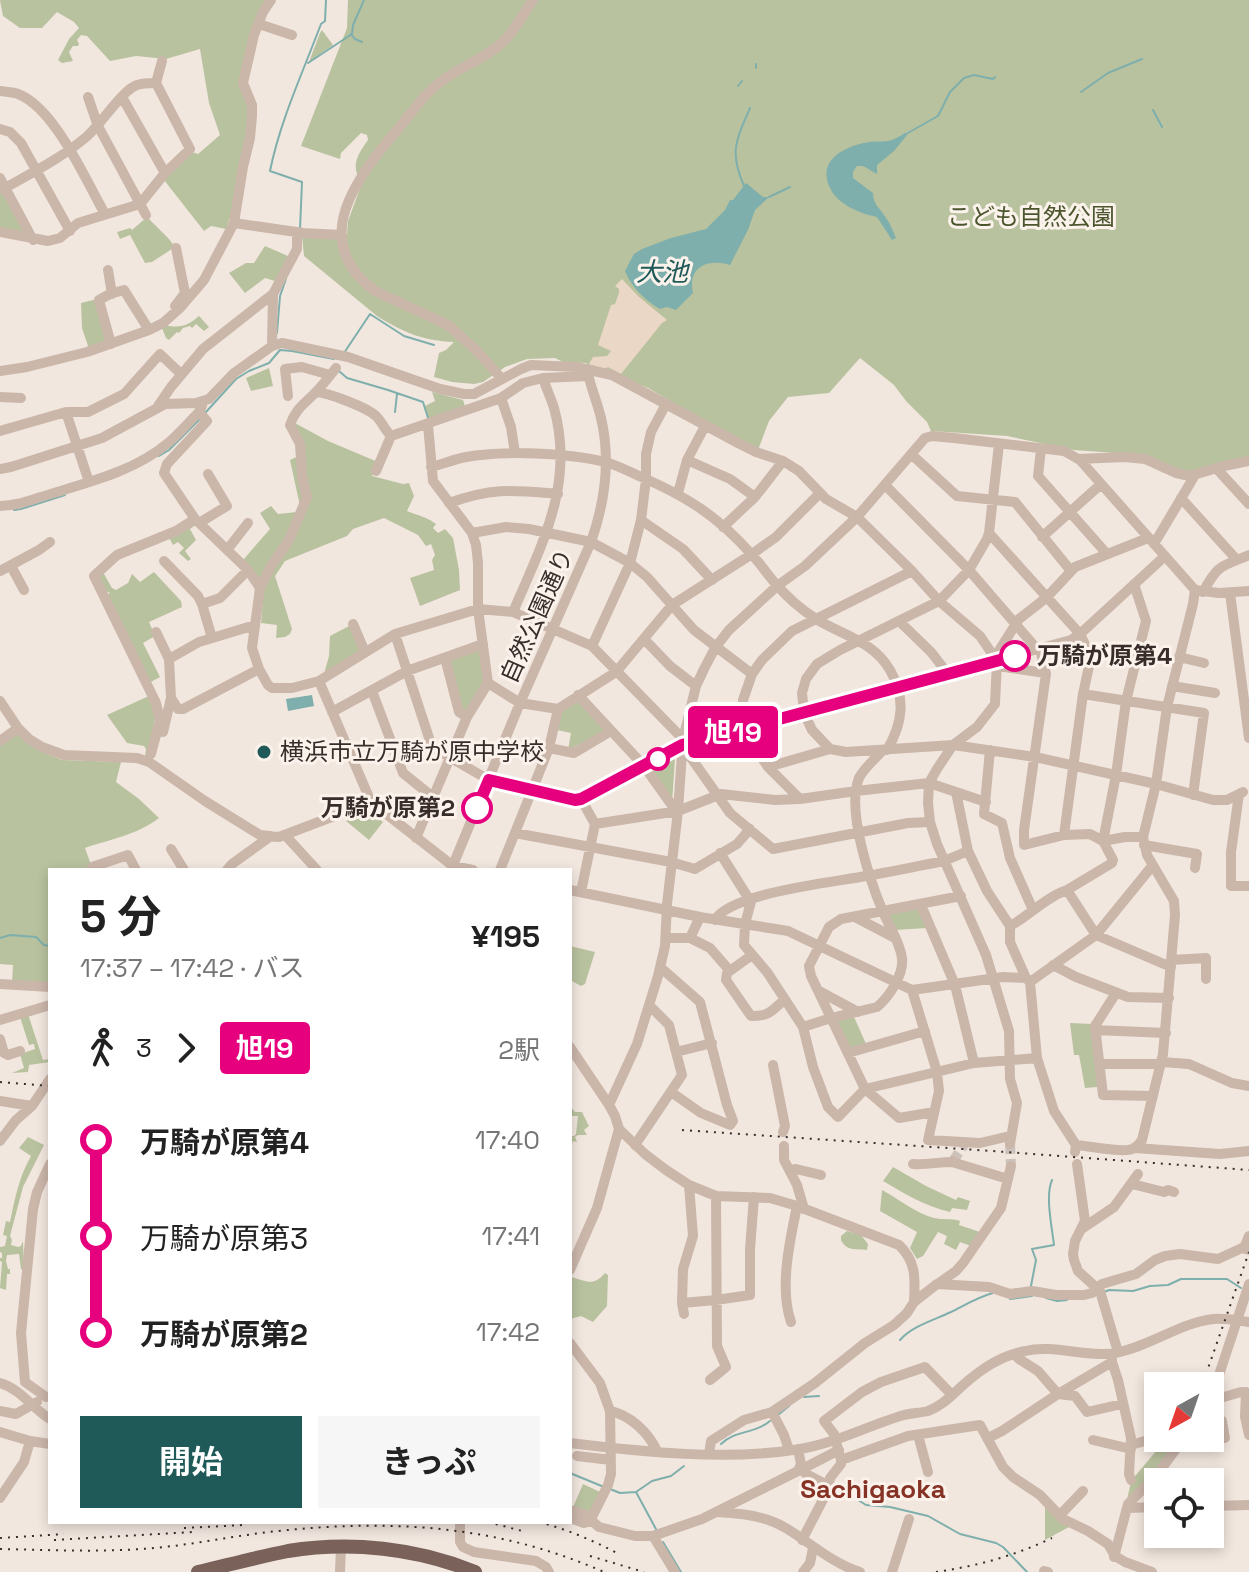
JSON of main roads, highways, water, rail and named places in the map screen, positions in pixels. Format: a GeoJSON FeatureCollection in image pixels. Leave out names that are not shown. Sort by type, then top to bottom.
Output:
{"type":"FeatureCollection","features":[{"type":"Feature","properties":{"kind":"main road"},"geometry":{"type":"LineString","coordinates":[[198,1572],[290,1551],[341,1547],[406,1552],[475,1572]]}},
{"type":"Feature","properties":{"kind":"water"},"geometry":{"type":"Polygon","coordinates":[[[905,133],[907,135],[894,151],[877,165],[877,174],[863,166],[857,166],[853,172],[853,178],[873,193],[896,238],[892,240],[877,217],[864,214],[839,200],[831,190],[827,171],[829,163],[850,147],[890,140],[905,133]]]}},
{"type":"Feature","properties":{"kind":"water","name":"大池"},"geometry":{"type":"Polygon","coordinates":[[[746,183],[763,197],[769,197],[755,210],[730,265],[707,264],[696,271],[693,293],[676,310],[667,307],[660,309],[644,298],[625,271],[634,254],[671,238],[706,229],[746,183]]]}},
{"type":"Feature","properties":{"kind":"water"},"geometry":{"type":"Polygon","coordinates":[[[312,695],[314,706],[288,711],[286,699],[312,695]]]}},
{"type":"Feature","properties":{"kind":"waterway"},"geometry":{"type":"LineString","coordinates":[[300,229],[302,182],[270,171],[292,97],[321,24],[325,21],[326,0]]}},
{"type":"Feature","properties":{"kind":"waterway"},"geometry":{"type":"LineString","coordinates":[[308,63],[352,34],[364,0]]}},
{"type":"Feature","properties":{"kind":"waterway"},"geometry":{"type":"LineString","coordinates":[[351,34],[362,42]]}},
{"type":"Feature","properties":{"kind":"waterway"},"geometry":{"type":"LineString","coordinates":[[1081,92],[1108,73],[1142,59]]}},
{"type":"Feature","properties":{"kind":"waterway"},"geometry":{"type":"LineString","coordinates":[[906,134],[938,116],[950,92],[964,78],[974,75],[995,77]]}},
{"type":"Feature","properties":{"kind":"waterway"},"geometry":{"type":"LineString","coordinates":[[738,86],[742,81]]}},
{"type":"Feature","properties":{"kind":"waterway"},"geometry":{"type":"LineString","coordinates":[[744,186],[739,174],[736,146],[750,108]]}},
{"type":"Feature","properties":{"kind":"waterway"},"geometry":{"type":"LineString","coordinates":[[1153,110],[1162,127]]}},
{"type":"Feature","properties":{"kind":"waterway"},"geometry":{"type":"LineString","coordinates":[[769,197],[790,187]]}},
{"type":"Feature","properties":{"kind":"waterway"},"geometry":{"type":"LineString","coordinates":[[277,333],[280,296],[286,279]]}},
{"type":"Feature","properties":{"kind":"waterway"},"geometry":{"type":"LineString","coordinates":[[344,353],[370,314],[404,336],[434,345]]}},
{"type":"Feature","properties":{"kind":"waterway"},"geometry":{"type":"LineString","coordinates":[[206,412],[236,379],[269,363],[280,350],[334,359]]}},
{"type":"Feature","properties":{"kind":"waterway"},"geometry":{"type":"LineString","coordinates":[[339,371],[347,378],[423,402],[429,421]]}},
{"type":"Feature","properties":{"kind":"waterway"},"geometry":{"type":"LineString","coordinates":[[395,412],[397,394]]}},
{"type":"Feature","properties":{"kind":"waterway"},"geometry":{"type":"LineString","coordinates":[[159,456],[199,420]]}},
{"type":"Feature","properties":{"kind":"waterway"},"geometry":{"type":"LineString","coordinates":[[14,510],[65,495]]}},
{"type":"Feature","properties":{"kind":"waterway"},"geometry":{"type":"LineString","coordinates":[[0,938],[10,935],[36,937],[48,946]]}},
{"type":"Feature","properties":{"kind":"waterway"},"geometry":{"type":"LineString","coordinates":[[1031,1286],[1036,1260],[1032,1249],[1054,1245],[1049,1203],[1052,1180]]}},
{"type":"Feature","properties":{"kind":"waterway"},"geometry":{"type":"LineString","coordinates":[[1104,1292],[1133,1291],[1168,1285],[1181,1279],[1227,1279],[1241,1288]]}},
{"type":"Feature","properties":{"kind":"waterway"},"geometry":{"type":"LineString","coordinates":[[900,1340],[917,1327],[993,1293]]}},
{"type":"Feature","properties":{"kind":"waterway"},"geometry":{"type":"LineString","coordinates":[[1010,1299],[1032,1296]]}},
{"type":"Feature","properties":{"kind":"waterway"},"geometry":{"type":"LineString","coordinates":[[1046,1298],[1067,1300]]}},
{"type":"Feature","properties":{"kind":"waterway"},"geometry":{"type":"LineString","coordinates":[[804,1397],[819,1396]]}},
{"type":"Feature","properties":{"kind":"waterway"},"geometry":{"type":"LineString","coordinates":[[778,1415],[789,1406]]}},
{"type":"Feature","properties":{"kind":"waterway"},"geometry":{"type":"LineString","coordinates":[[721,1444],[732,1436],[770,1421]]}},
{"type":"Feature","properties":{"kind":"waterway"},"geometry":{"type":"LineString","coordinates":[[610,1489],[620,1493],[636,1492],[652,1481],[671,1476],[684,1466]]}},
{"type":"Feature","properties":{"kind":"waterway"},"geometry":{"type":"LineString","coordinates":[[572,1474],[604,1487]]}},
{"type":"Feature","properties":{"kind":"waterway"},"geometry":{"type":"LineString","coordinates":[[833,1484],[866,1505],[928,1516],[960,1534],[996,1543],[1027,1572]]}},
{"type":"Feature","properties":{"kind":"waterway"},"geometry":{"type":"LineString","coordinates":[[636,1492],[657,1531]]}},
{"type":"Feature","properties":{"kind":"waterway"},"geometry":{"type":"LineString","coordinates":[[663,1542],[681,1572]]}},
{"type":"Feature","properties":{"kind":"tunnel"},"geometry":{"type":"LineString","coordinates":[[1010,1144],[1011,1166]]}},
{"type":"Feature","properties":{"kind":"tunnel"},"geometry":{"type":"LineString","coordinates":[[953,1161],[964,1145]]}},
{"type":"Feature","properties":{"kind":"railway"},"geometry":{"type":"LineString","coordinates":[[0,1082],[48,1086]]}},
{"type":"Feature","properties":{"kind":"railway"},"geometry":{"type":"LineString","coordinates":[[682,1130],[1249,1170]]}},
{"type":"Feature","properties":{"kind":"railway"},"geometry":{"type":"LineString","coordinates":[[1207,1372],[1249,1252]]}},
{"type":"Feature","properties":{"kind":"railway"},"geometry":{"type":"LineString","coordinates":[[496,1524],[526,1532]]}},
{"type":"Feature","properties":{"kind":"railway"},"geometry":{"type":"LineString","coordinates":[[546,1524],[617,1553]]}},
{"type":"Feature","properties":{"kind":"railway"},"geometry":{"type":"LineString","coordinates":[[184,1528],[244,1525]]}},
{"type":"Feature","properties":{"kind":"railway"},"geometry":{"type":"LineString","coordinates":[[0,1549],[143,1549],[320,1527],[403,1526],[444,1529],[524,1544],[604,1572]]}},
{"type":"Feature","properties":{"kind":"railway"},"geometry":{"type":"LineString","coordinates":[[54,1540],[193,1532]]}},
{"type":"Feature","properties":{"kind":"railway"},"geometry":{"type":"LineString","coordinates":[[0,1538],[64,1534]]}},
{"type":"Feature","properties":{"kind":"railway"},"geometry":{"type":"LineString","coordinates":[[936,1572],[995,1560],[1052,1538]]}},
{"type":"Feature","properties":{"kind":"railway"},"geometry":{"type":"LineString","coordinates":[[590,1556],[644,1572]]}},
{"type":"Feature","properties":{"kind":"place","name":"万騎が原第4"},"geometry":{"type":"Point","coordinates":[1015,656]}},
{"type":"Feature","properties":{"kind":"place","name":"横浜市立万騎が原中学校"},"geometry":{"type":"Point","coordinates":[264,752]}},
{"type":"Feature","properties":{"kind":"place","name":"万騎が原第2"},"geometry":{"type":"Point","coordinates":[477,808]}},
{"type":"Feature","properties":{"kind":"district","name":"Sachigaoka"},"geometry":{"type":"Point","coordinates":[873,1489]}},
{"type":"Feature","properties":{"kind":"park label","name":"こども自然公園"},"geometry":{"type":"Point","coordinates":[1031,217]}}]}
